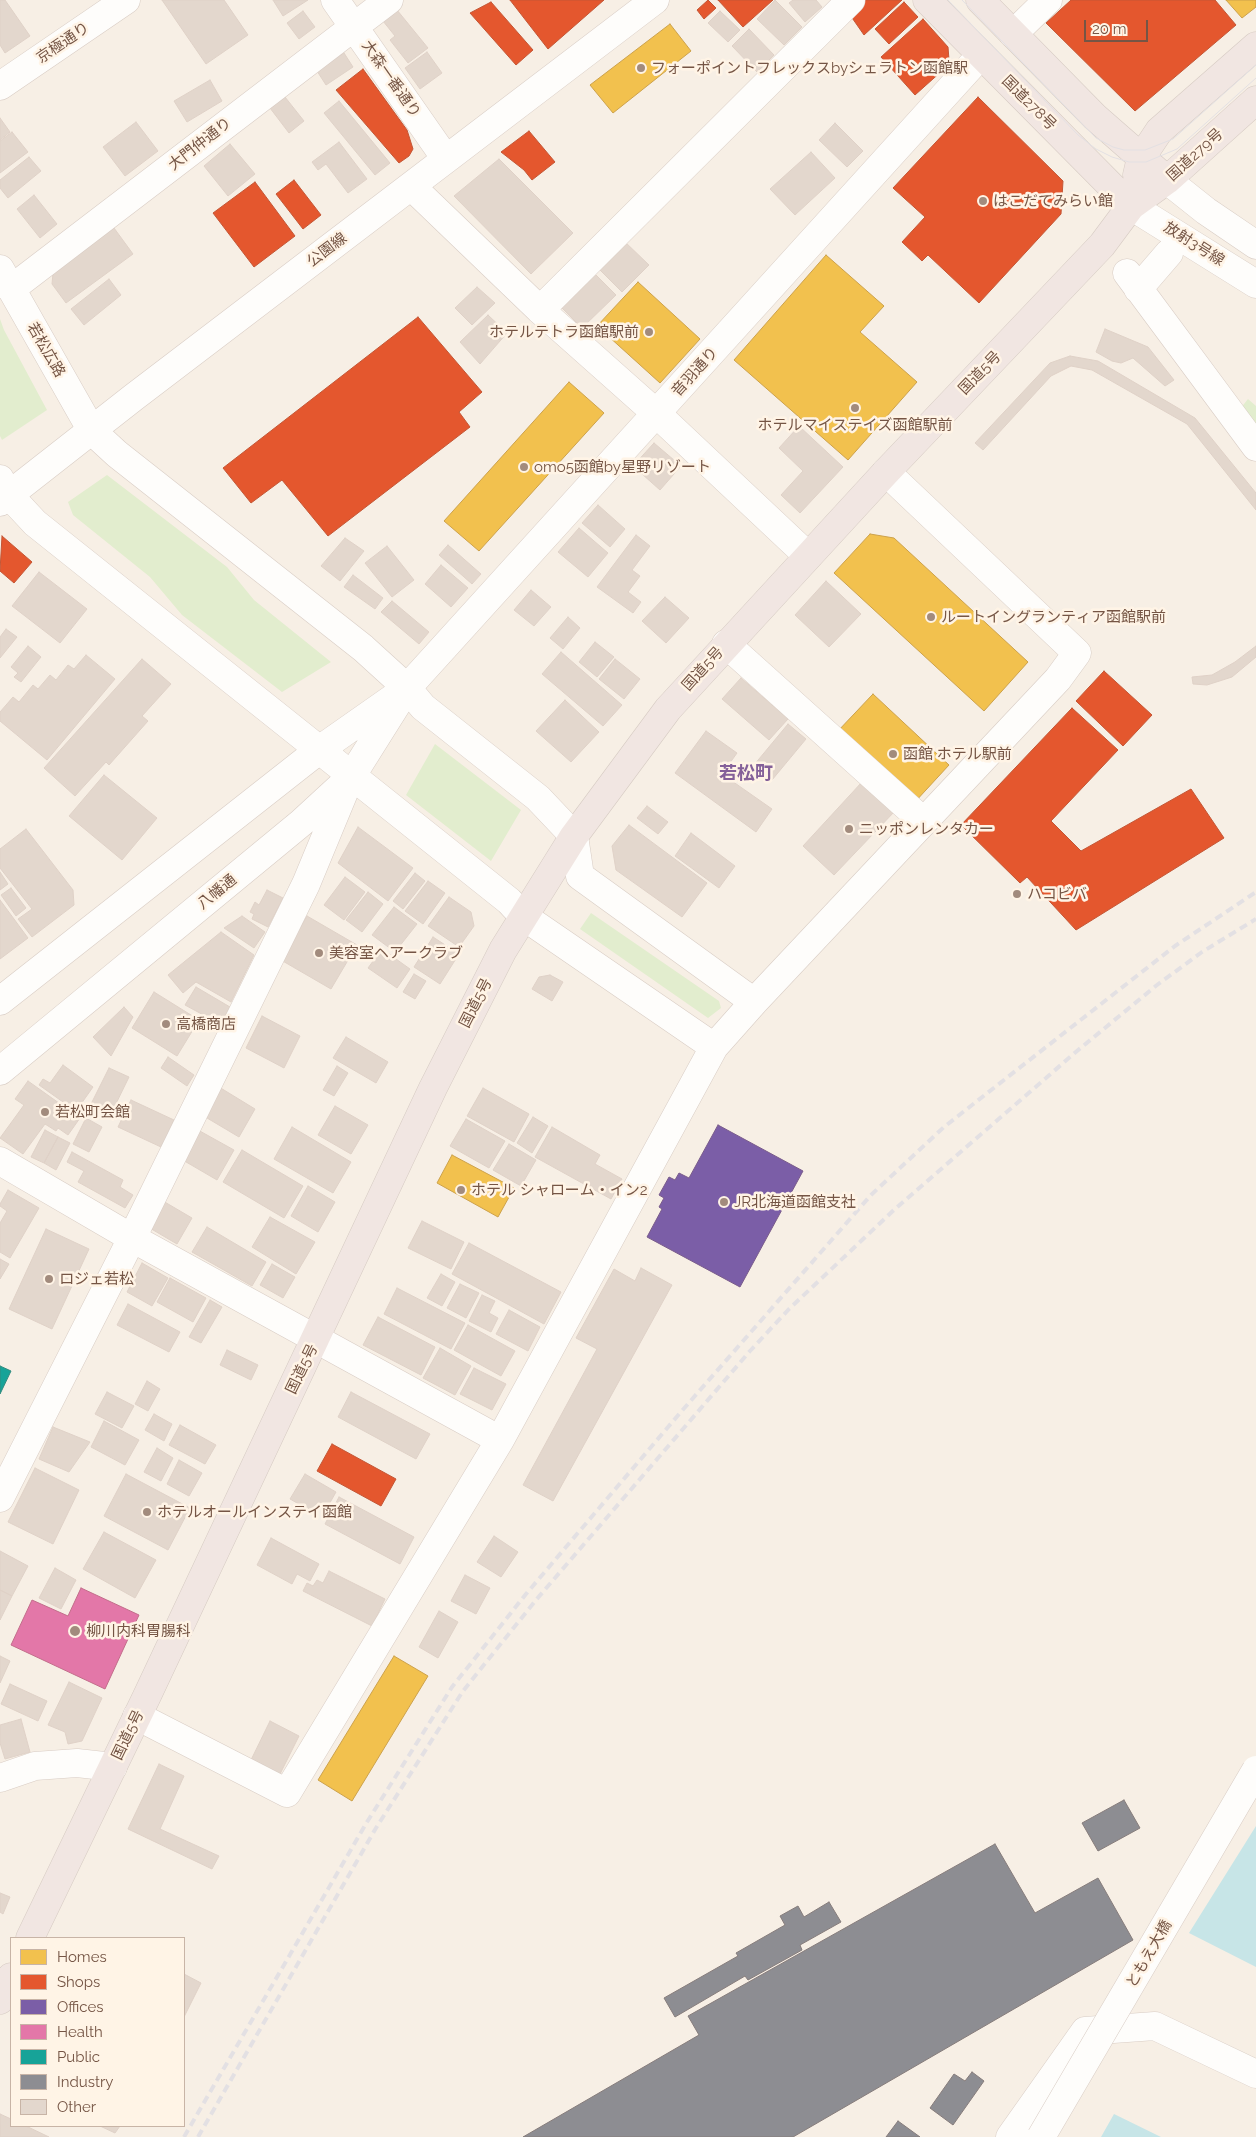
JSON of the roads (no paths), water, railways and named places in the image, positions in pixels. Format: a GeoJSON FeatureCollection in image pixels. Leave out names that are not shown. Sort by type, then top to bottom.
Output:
{"type":"FeatureCollection","features":[{"type":"Feature","properties":{"kind":"highway","name":"国道278号"},"geometry":{"type":"LineString","coordinates":[[926,0],[1131,206]]}},
{"type":"Feature","properties":{"kind":"highway"},"geometry":{"type":"LineString","coordinates":[[980,0],[1095,117],[1167,180]]}},
{"type":"Feature","properties":{"kind":"highway"},"geometry":{"type":"LineString","coordinates":[[1131,206],[1140,158],[1159,131],[1256,46]]}},
{"type":"Feature","properties":{"kind":"highway","name":"国道279号"},"geometry":{"type":"LineString","coordinates":[[1131,206],[1167,180],[1256,100]]}},
{"type":"Feature","properties":{"kind":"highway","name":"国道5号"},"geometry":{"type":"LineString","coordinates":[[30,1937],[316,1339],[433,1088],[523,916],[574,836],[668,710],[726,644],[886,472],[1102,245],[1131,206]]}},
{"type":"Feature","properties":{"kind":"highway"},"geometry":{"type":"LineString","coordinates":[[0,2000],[10,1979]]}},
{"type":"Feature","properties":{"kind":"street","name":"京極通り"},"geometry":{"type":"LineString","coordinates":[[0,86],[126,0]]}},
{"type":"Feature","properties":{"kind":"street","name":"大森一番通り"},"geometry":{"type":"LineString","coordinates":[[335,0],[446,159]]}},
{"type":"Feature","properties":{"kind":"street","name":"大門仲通り"},"geometry":{"type":"LineString","coordinates":[[6,279],[389,0]]}},
{"type":"Feature","properties":{"kind":"street","name":"公園線"},"geometry":{"type":"LineString","coordinates":[[3,492],[92,431],[655,0]]}},
{"type":"Feature","properties":{"kind":"street"},"geometry":{"type":"LineString","coordinates":[[540,310],[851,0]]}},
{"type":"Feature","properties":{"kind":"street"},"geometry":{"type":"LineString","coordinates":[[1013,34],[1048,0]]}},
{"type":"Feature","properties":{"kind":"street","name":"音羽通り"},"geometry":{"type":"LineString","coordinates":[[407,688],[981,55]]}},
{"type":"Feature","properties":{"kind":"street"},"geometry":{"type":"LineString","coordinates":[[1167,180],[1206,211],[1256,246]]}},
{"type":"Feature","properties":{"kind":"street"},"geometry":{"type":"LineString","coordinates":[[411,186],[540,310],[657,414],[808,556]]}},
{"type":"Feature","properties":{"kind":"street","name":"放射3号線"},"geometry":{"type":"LineString","coordinates":[[1131,206],[1256,284]]}},
{"type":"Feature","properties":{"kind":"street"},"geometry":{"type":"LineString","coordinates":[[1168,253],[1133,281],[1256,447]]}},
{"type":"Feature","properties":{"kind":"street","name":"若松広路"},"geometry":{"type":"LineString","coordinates":[[6,279],[92,431],[125,460],[363,648],[407,688],[423,708],[538,798],[574,836]]}},
{"type":"Feature","properties":{"kind":"street"},"geometry":{"type":"LineString","coordinates":[[137,1716],[287,1793],[500,1440],[714,1047],[923,821],[1058,679],[1077,653],[886,472]]}},
{"type":"Feature","properties":{"kind":"street"},"geometry":{"type":"LineString","coordinates":[[3,492],[35,523],[351,777],[509,901],[523,916],[714,1047]]}},
{"type":"Feature","properties":{"kind":"street"},"geometry":{"type":"LineString","coordinates":[[726,644],[923,821]]}},
{"type":"Feature","properties":{"kind":"street"},"geometry":{"type":"LineString","coordinates":[[0,1001],[319,750],[407,688]]}},
{"type":"Feature","properties":{"kind":"street","name":"八幡通"},"geometry":{"type":"LineString","coordinates":[[0,1070],[301,823],[351,777],[407,688]]}},
{"type":"Feature","properties":{"kind":"street"},"geometry":{"type":"LineString","coordinates":[[0,1498],[132,1238],[306,884],[351,777]]}},
{"type":"Feature","properties":{"kind":"street"},"geometry":{"type":"LineString","coordinates":[[574,836],[580,876],[754,1002]]}},
{"type":"Feature","properties":{"kind":"street"},"geometry":{"type":"LineString","coordinates":[[0,1161],[132,1238],[500,1440]]}},
{"type":"Feature","properties":{"kind":"street"},"geometry":{"type":"LineString","coordinates":[[0,1778],[35,1766],[77,1763],[113,1767]]}},
{"type":"Feature","properties":{"kind":"street","name":"ともえ大橋"},"geometry":{"type":"LineString","coordinates":[[1041,2137],[1256,1770]]}},
{"type":"Feature","properties":{"kind":"street"},"geometry":{"type":"LineString","coordinates":[[1010,2137],[1085,2031],[1154,2026],[1256,2074]]}},
{"type":"Feature","properties":{"kind":"water"},"geometry":{"type":"Polygon","coordinates":[[[1256,1826],[1256,1967],[1189,1933],[1256,1826]]]}},
{"type":"Feature","properties":{"kind":"water"},"geometry":{"type":"Polygon","coordinates":[[[1114,2114],[1161,2137],[1101,2137],[1114,2114]]]}},
{"type":"Feature","properties":{"kind":"tram line"},"geometry":{"type":"LineString","coordinates":[[948,0],[1078,135],[1096,149],[1112,157],[1129,162],[1146,162],[1177,149],[1256,78]]}},
{"type":"Feature","properties":{"kind":"tram line"},"geometry":{"type":"LineString","coordinates":[[962,0],[1096,138],[1113,147],[1124,150],[1145,150],[1173,139],[1256,65]]}},
{"type":"Feature","properties":{"kind":"railway"},"geometry":{"type":"LineString","coordinates":[[184,2137],[367,1822],[452,1687],[526,1594],[680,1413],[871,1195],[944,1127],[1175,946],[1256,892]]}},
{"type":"Feature","properties":{"kind":"railway"},"geometry":{"type":"LineString","coordinates":[[198,2137],[376,1828],[463,1691],[536,1600],[750,1351],[789,1309],[895,1209],[1077,1051],[1157,985],[1202,952],[1256,919]]}},
{"type":"Feature","properties":{"kind":"place","name":"フォーポイントフレックスbyシェラトン函館駅"},"geometry":{"type":"Point","coordinates":[641,68]}},
{"type":"Feature","properties":{"kind":"place","name":"はこだてみらい館"},"geometry":{"type":"Point","coordinates":[983,201]}},
{"type":"Feature","properties":{"kind":"place","name":"ホテルテトラ函館駅前"},"geometry":{"type":"Point","coordinates":[649,332]}},
{"type":"Feature","properties":{"kind":"place","name":"ホテルマイステイズ函館駅前"},"geometry":{"type":"Point","coordinates":[855,408]}},
{"type":"Feature","properties":{"kind":"place","name":"omo5函館by星野リゾート"},"geometry":{"type":"Point","coordinates":[524,467]}},
{"type":"Feature","properties":{"kind":"place","name":"ルートイングランティア函館駅前"},"geometry":{"type":"Point","coordinates":[931,617]}},
{"type":"Feature","properties":{"kind":"place","name":"函館 ホテル駅前"},"geometry":{"type":"Point","coordinates":[893,754]}},
{"type":"Feature","properties":{"kind":"place","name":"ニッポンレンタカー"},"geometry":{"type":"Point","coordinates":[849,829]}},
{"type":"Feature","properties":{"kind":"place","name":"ハコビバ"},"geometry":{"type":"Point","coordinates":[1017,894]}},
{"type":"Feature","properties":{"kind":"place","name":"美容室ヘアークラブ"},"geometry":{"type":"Point","coordinates":[319,953]}},
{"type":"Feature","properties":{"kind":"place","name":"高橋商店"},"geometry":{"type":"Point","coordinates":[166,1024]}},
{"type":"Feature","properties":{"kind":"place","name":"若松町会館"},"geometry":{"type":"Point","coordinates":[45,1112]}},
{"type":"Feature","properties":{"kind":"place","name":"ホテル シャローム・イン2"},"geometry":{"type":"Point","coordinates":[461,1190]}},
{"type":"Feature","properties":{"kind":"place","name":"JR北海道函館支社"},"geometry":{"type":"Point","coordinates":[724,1202]}},
{"type":"Feature","properties":{"kind":"place","name":"ロジェ若松"},"geometry":{"type":"Point","coordinates":[49,1279]}},
{"type":"Feature","properties":{"kind":"place","name":"ホテルオールインステイ函館"},"geometry":{"type":"Point","coordinates":[147,1512]}},
{"type":"Feature","properties":{"kind":"place","name":"柳川内科胃腸科"},"geometry":{"type":"Point","coordinates":[75,1631]}},
{"type":"Feature","properties":{"kind":"district","name":"若松町"},"geometry":{"type":"Point","coordinates":[746,774]}}]}
